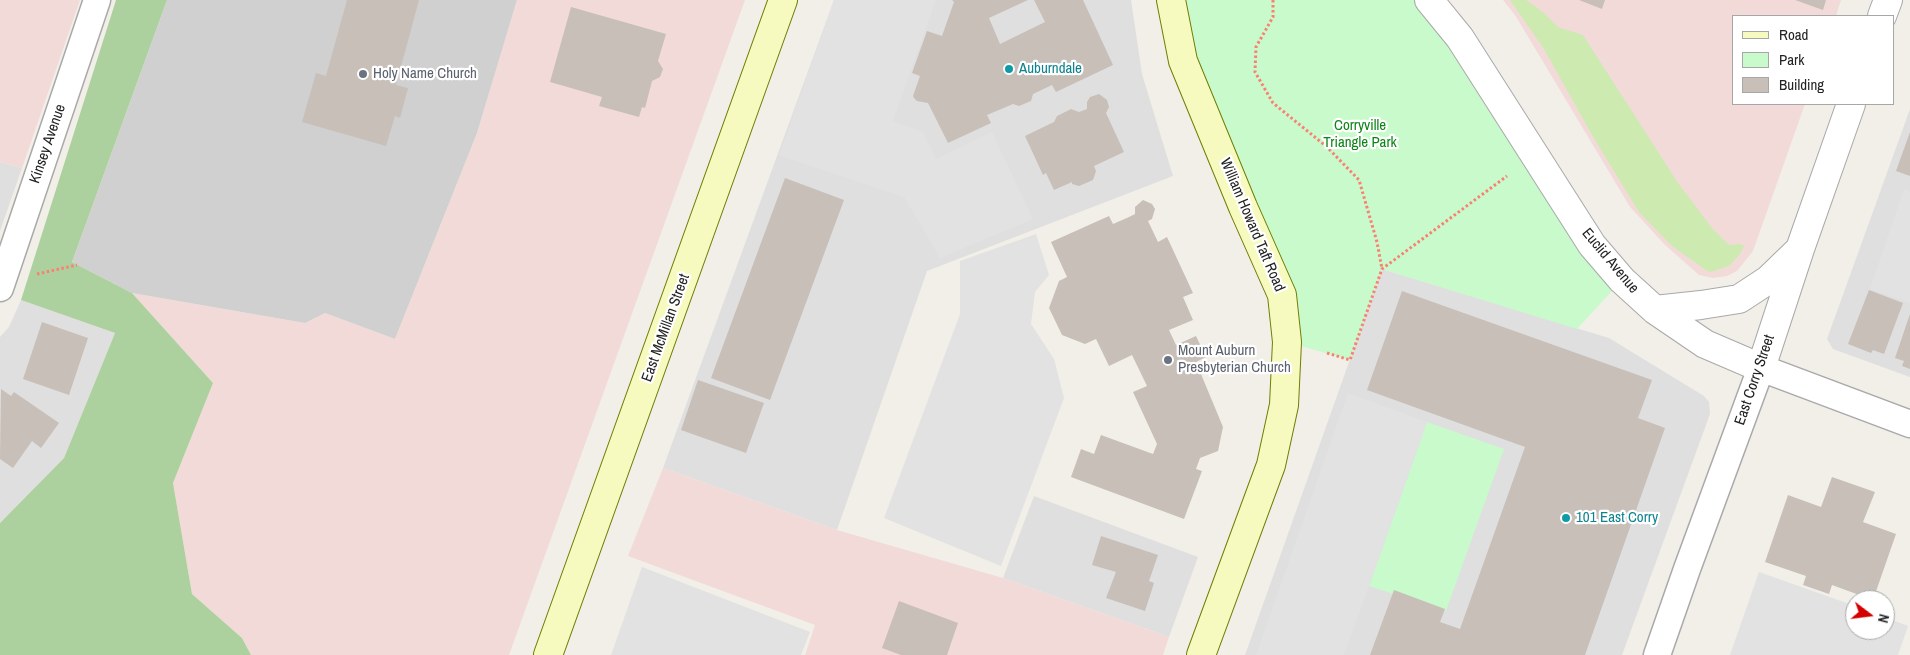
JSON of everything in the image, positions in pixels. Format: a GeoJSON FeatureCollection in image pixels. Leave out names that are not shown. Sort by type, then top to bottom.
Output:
{"type":"FeatureCollection","features":[{"type":"Feature","properties":{"kind":"main road","name":"East McMillan Street"},"geometry":{"type":"LineString","coordinates":[[548,655],[783,0]]}},
{"type":"Feature","properties":{"kind":"main road","name":"William Howard Taft Road"},"geometry":{"type":"LineString","coordinates":[[1172,1],[1183,61],[1243,207],[1282,295],[1287,342],[1284,405],[1272,465],[1201,655]]}},
{"type":"Feature","properties":{"kind":"street","name":"Kinsey Avenue"},"geometry":{"type":"LineString","coordinates":[[0,288],[97,0]]}},
{"type":"Feature","properties":{"kind":"street","name":"Euclid Avenue"},"geometry":{"type":"LineString","coordinates":[[1429,0],[1460,38],[1592,245],[1622,280],[1655,310],[1705,344],[1761,368],[1910,424]]}},
{"type":"Feature","properties":{"kind":"street"},"geometry":{"type":"LineString","coordinates":[[1882,15],[1888,0]]}},
{"type":"Feature","properties":{"kind":"street","name":"East Corry Street"},"geometry":{"type":"LineString","coordinates":[[1657,655],[1761,368],[1851,105]]}},
{"type":"Feature","properties":{"kind":"street"},"geometry":{"type":"LineString","coordinates":[[1655,310],[1739,299],[1768,280],[1800,249]]}},
{"type":"Feature","properties":{"kind":"path"},"geometry":{"type":"LineString","coordinates":[[1273,0],[1274,17],[1256,47],[1255,72],[1273,103],[1327,147],[1359,180],[1377,242],[1382,268],[1350,360],[1326,353]]}},
{"type":"Feature","properties":{"kind":"path"},"geometry":{"type":"LineString","coordinates":[[1382,268],[1508,176]]}},
{"type":"Feature","properties":{"kind":"path"},"geometry":{"type":"LineString","coordinates":[[31,275],[77,265]]}},
{"type":"Feature","properties":{"kind":"shaded area"},"geometry":{"type":"Polygon","coordinates":[[[0,0],[80,0],[22,168],[0,162],[0,0]]]}},
{"type":"Feature","properties":{"kind":"shaded area"},"geometry":{"type":"Polygon","coordinates":[[[167,0],[517,0],[477,133],[395,339],[325,313],[305,323],[132,293],[72,262],[167,0]]]}},
{"type":"Feature","properties":{"kind":"shaded area"},"geometry":{"type":"Polygon","coordinates":[[[517,0],[745,0],[509,655],[251,655],[242,638],[192,594],[173,483],[213,383],[132,293],[305,323],[325,313],[395,339],[477,133],[517,0]]]}},
{"type":"Feature","properties":{"kind":"shaded area"},"geometry":{"type":"Polygon","coordinates":[[[834,0],[1131,0],[1142,74],[1173,176],[927,271],[837,530],[663,468],[834,0]]]}},
{"type":"Feature","properties":{"kind":"shaded area"},"geometry":{"type":"Polygon","coordinates":[[[834,0],[936,0],[893,121],[923,132],[936,159],[992,132],[1033,219],[940,258],[904,197],[779,155],[834,0]]]}},
{"type":"Feature","properties":{"kind":"shaded area"},"geometry":{"type":"Polygon","coordinates":[[[1503,0],[1841,0],[1836,15],[1732,15],[1732,105],[1805,105],[1753,251],[1737,271],[1727,276],[1713,278],[1699,275],[1665,245],[1630,207],[1515,15],[1503,0]]]}},
{"type":"Feature","properties":{"kind":"shaded area"},"geometry":{"type":"Polygon","coordinates":[[[1910,109],[1910,377],[1833,349],[1827,339],[1910,109]]]}},
{"type":"Feature","properties":{"kind":"shaded area"},"geometry":{"type":"Polygon","coordinates":[[[0,162],[22,168],[0,231],[0,162]]]}},
{"type":"Feature","properties":{"kind":"shaded area"},"geometry":{"type":"Polygon","coordinates":[[[1904,189],[1910,192],[1910,303],[1870,289],[1904,189]]]}},
{"type":"Feature","properties":{"kind":"shaded area"},"geometry":{"type":"Polygon","coordinates":[[[1036,234],[1049,275],[1035,292],[1031,324],[1054,359],[1064,398],[1001,566],[884,518],[960,314],[960,261],[1036,234]]]}},
{"type":"Feature","properties":{"kind":"shaded area"},"geometry":{"type":"Polygon","coordinates":[[[1382,269],[1609,338],[1704,396],[1709,402],[1710,414],[1622,655],[1245,655],[1382,269]]]}},
{"type":"Feature","properties":{"kind":"shaded area"},"geometry":{"type":"Polygon","coordinates":[[[21,300],[115,333],[64,458],[0,523],[0,337],[9,327],[21,300]]]}},
{"type":"Feature","properties":{"kind":"shaded area"},"geometry":{"type":"Polygon","coordinates":[[[1348,393],[1427,422],[1344,655],[1256,655],[1348,393]]]}},
{"type":"Feature","properties":{"kind":"shaded area"},"geometry":{"type":"Polygon","coordinates":[[[663,468],[837,530],[1003,578],[1169,637],[1163,655],[805,655],[815,625],[628,556],[663,468]]]}},
{"type":"Feature","properties":{"kind":"shaded area"},"geometry":{"type":"Polygon","coordinates":[[[1034,496],[1198,557],[1169,637],[1003,578],[1034,496]]]}},
{"type":"Feature","properties":{"kind":"shaded area"},"geometry":{"type":"Polygon","coordinates":[[[642,567],[810,632],[801,655],[611,655],[642,567]]]}},
{"type":"Feature","properties":{"kind":"shaded area"},"geometry":{"type":"Polygon","coordinates":[[[1759,572],[1845,602],[1845,640],[1895,640],[1895,621],[1908,626],[1898,655],[1730,655],[1759,572]]]}},
{"type":"Feature","properties":{"kind":"green space"},"geometry":{"type":"Polygon","coordinates":[[[116,0],[167,0],[72,262],[132,293],[213,383],[173,483],[192,594],[242,638],[251,655],[0,655],[0,523],[64,458],[115,333],[21,300],[116,0]]]}},
{"type":"Feature","properties":{"kind":"green space","name":"Corryville Triangle Park"},"geometry":{"type":"Polygon","coordinates":[[[1174,0],[1429,0],[1622,280],[1577,329],[1382,269],[1350,360],[1287,342],[1174,0]]]}},
{"type":"Feature","properties":{"kind":"green space"},"geometry":{"type":"Polygon","coordinates":[[[1510,0],[1526,0],[1544,13],[1558,27],[1583,35],[1678,183],[1712,228],[1729,245],[1740,244],[1744,246],[1740,254],[1729,266],[1711,272],[1707,271],[1672,246],[1639,212],[1592,135],[1544,49],[1510,0]]]}},
{"type":"Feature","properties":{"kind":"green space"},"geometry":{"type":"Polygon","coordinates":[[[1427,422],[1504,449],[1446,611],[1369,586],[1427,422]]]}},
{"type":"Feature","properties":{"kind":"building","name":"Holy Name Church"},"geometry":{"type":"Polygon","coordinates":[[[347,0],[419,0],[396,85],[408,88],[400,118],[395,116],[386,146],[302,122],[316,73],[326,76],[347,0]]]}},
{"type":"Feature","properties":{"kind":"building","name":"Auburndale"},"geometry":{"type":"Polygon","coordinates":[[[952,0],[1028,0],[989,18],[1000,44],[1045,22],[1034,0],[1083,0],[1113,65],[1056,92],[1052,85],[1033,94],[1031,101],[1019,106],[1013,104],[987,115],[991,123],[948,143],[928,103],[917,101],[914,98],[920,76],[912,73],[927,31],[942,36],[954,2],[952,0]]]}},
{"type":"Feature","properties":{"kind":"building"},"geometry":{"type":"Polygon","coordinates":[[[1579,0],[1605,0],[1602,9],[1579,0]]]}},
{"type":"Feature","properties":{"kind":"building"},"geometry":{"type":"Polygon","coordinates":[[[1795,0],[1826,0],[1823,10],[1795,0]]]}},
{"type":"Feature","properties":{"kind":"building"},"geometry":{"type":"Polygon","coordinates":[[[571,7],[666,34],[658,61],[663,69],[660,77],[652,81],[645,108],[642,107],[639,117],[599,106],[602,97],[550,82],[571,7]]]}},
{"type":"Feature","properties":{"kind":"building"},"geometry":{"type":"Polygon","coordinates":[[[1099,94],[1107,100],[1109,107],[1106,113],[1124,152],[1094,166],[1096,171],[1093,180],[1079,186],[1072,184],[1072,182],[1054,190],[1046,173],[1043,175],[1025,136],[1054,122],[1057,116],[1071,109],[1079,112],[1087,109],[1087,102],[1090,97],[1099,94]]]}},
{"type":"Feature","properties":{"kind":"building"},"geometry":{"type":"Polygon","coordinates":[[[1910,132],[1910,176],[1896,171],[1910,132]]]}},
{"type":"Feature","properties":{"kind":"building"},"geometry":{"type":"Polygon","coordinates":[[[785,178],[844,200],[770,400],[711,378],[785,178]]]}},
{"type":"Feature","properties":{"kind":"building","name":"Mount Auburn Presbyterian Church"},"geometry":{"type":"Polygon","coordinates":[[[1143,200],[1152,204],[1155,209],[1152,219],[1148,221],[1158,242],[1167,237],[1193,293],[1183,297],[1193,320],[1169,330],[1176,345],[1196,336],[1206,357],[1196,362],[1223,427],[1218,451],[1200,458],[1196,469],[1202,471],[1184,519],[1071,477],[1081,449],[1094,454],[1101,435],[1153,454],[1157,444],[1133,392],[1147,386],[1132,355],[1109,366],[1096,339],[1085,344],[1062,335],[1049,308],[1059,281],[1067,277],[1051,242],[1109,216],[1113,224],[1129,217],[1135,214],[1135,207],[1143,200]]]}},
{"type":"Feature","properties":{"kind":"building"},"geometry":{"type":"Polygon","coordinates":[[[1869,290],[1903,303],[1884,354],[1873,350],[1871,353],[1848,344],[1869,290]]]}},
{"type":"Feature","properties":{"kind":"building","name":"101 East Corry"},"geometry":{"type":"Polygon","coordinates":[[[1402,291],[1652,380],[1638,418],[1665,428],[1585,655],[1370,655],[1394,590],[1445,609],[1440,622],[1460,629],[1525,447],[1367,390],[1402,291]]]}},
{"type":"Feature","properties":{"kind":"building"},"geometry":{"type":"Polygon","coordinates":[[[1910,314],[1910,369],[1902,366],[1904,361],[1895,358],[1910,314]]]}},
{"type":"Feature","properties":{"kind":"building"},"geometry":{"type":"Polygon","coordinates":[[[42,322],[88,338],[69,395],[23,379],[42,322]]]}},
{"type":"Feature","properties":{"kind":"building"},"geometry":{"type":"Polygon","coordinates":[[[698,380],[764,403],[746,453],[681,430],[698,380]]]}},
{"type":"Feature","properties":{"kind":"building"},"geometry":{"type":"Polygon","coordinates":[[[1,389],[11,396],[14,392],[59,423],[41,448],[32,441],[13,468],[0,459],[1,389]]]}},
{"type":"Feature","properties":{"kind":"building"},"geometry":{"type":"Polygon","coordinates":[[[1832,477],[1875,492],[1863,522],[1896,534],[1876,590],[1846,590],[1832,585],[1829,594],[1803,585],[1806,576],[1765,562],[1788,495],[1821,507],[1832,477]]]}},
{"type":"Feature","properties":{"kind":"building"},"geometry":{"type":"Polygon","coordinates":[[[1101,536],[1158,555],[1149,581],[1154,583],[1145,611],[1106,598],[1116,572],[1092,565],[1101,536]]]}},
{"type":"Feature","properties":{"kind":"building"},"geometry":{"type":"Polygon","coordinates":[[[899,601],[958,623],[947,655],[901,655],[882,648],[899,601]]]}},
{"type":"Feature","properties":{"kind":"place","name":"Auburndale"},"geometry":{"type":"Point","coordinates":[1009,69]}},
{"type":"Feature","properties":{"kind":"place","name":"Holy Name Church"},"geometry":{"type":"Point","coordinates":[363,74]}},
{"type":"Feature","properties":{"kind":"place","name":"Mount Auburn Presbyterian Church"},"geometry":{"type":"Point","coordinates":[1168,360]}},
{"type":"Feature","properties":{"kind":"place","name":"101 East Corry"},"geometry":{"type":"Point","coordinates":[1566,518]}}]}
